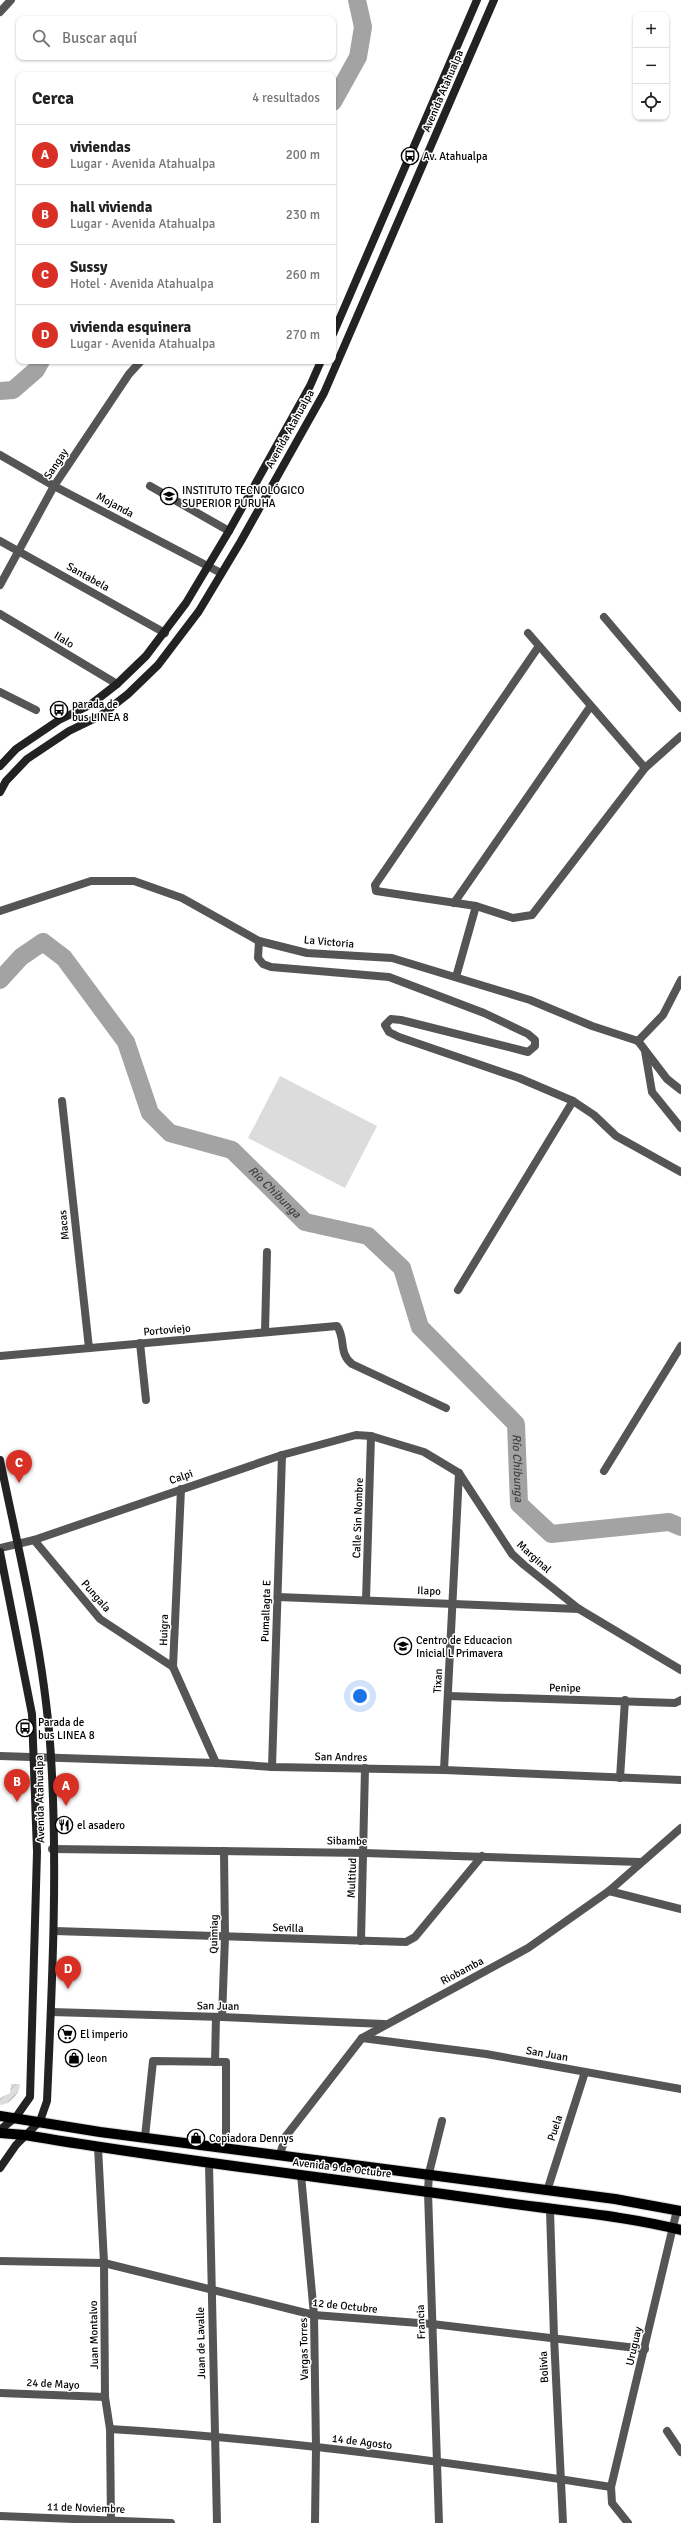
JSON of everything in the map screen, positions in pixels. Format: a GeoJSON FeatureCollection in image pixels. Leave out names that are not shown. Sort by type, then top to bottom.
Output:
{"type":"FeatureCollection","features":[{"type":"Feature","properties":{"kind":"main road","name":"Avenida Atahualpa"},"geometry":{"type":"LineString","coordinates":[[336,327],[477,0]]}},
{"type":"Feature","properties":{"kind":"main road","name":"Avenida Atahualpa"},"geometry":{"type":"LineString","coordinates":[[0,792],[6,781],[28,759],[69,731],[100,716],[128,694],[158,665],[199,611],[324,392],[494,0]]}},
{"type":"Feature","properties":{"kind":"main road"},"geometry":{"type":"LineString","coordinates":[[463,33],[477,39]]}},
{"type":"Feature","properties":{"kind":"main road"},"geometry":{"type":"LineString","coordinates":[[407,163],[421,169]]}},
{"type":"Feature","properties":{"kind":"main road"},"geometry":{"type":"LineString","coordinates":[[342,314],[356,320]]}},
{"type":"Feature","properties":{"kind":"main road","name":"Avenida Atahualpa"},"geometry":{"type":"LineString","coordinates":[[0,766],[16,749],[59,720],[90,705],[117,684],[146,656],[165,633],[186,603],[229,531],[281,438],[319,364]]}},
{"type":"Feature","properties":{"kind":"main road"},"geometry":{"type":"LineString","coordinates":[[281,438],[294,445]]}},
{"type":"Feature","properties":{"kind":"main road","name":"Avenida Atahualpa"},"geometry":{"type":"LineString","coordinates":[[0,1460],[16,1544],[39,1647],[51,1757],[54,1931],[47,2101],[40,2121],[25,2135],[0,2168]]}},
{"type":"Feature","properties":{"kind":"main road","name":"Avenida Atahualpa"},"geometry":{"type":"LineString","coordinates":[[0,1552],[32,1714],[32,1757],[37,1852],[32,2076],[30,2097],[16,2117],[0,2131]]}},
{"type":"Feature","properties":{"kind":"main road","name":"Avenida 9 de Octubre"},"geometry":{"type":"LineString","coordinates":[[0,2116],[16,2117],[100,2132],[428,2173],[547,2191],[615,2198],[679,2210]]}},
{"type":"Feature","properties":{"kind":"main road","name":"Avenida 9 de Octubre"},"geometry":{"type":"LineString","coordinates":[[0,2131],[209,2164],[428,2192],[550,2210],[613,2217],[677,2229]]}},
{"type":"Feature","properties":{"kind":"street"},"geometry":{"type":"LineString","coordinates":[[0,12],[11,0]]}},
{"type":"Feature","properties":{"kind":"street","name":"Sangay"},"geometry":{"type":"LineString","coordinates":[[0,585],[54,486],[129,374],[138,364]]}},
{"type":"Feature","properties":{"kind":"street","name":"Mojanda"},"geometry":{"type":"LineString","coordinates":[[0,455],[54,486],[221,573]]}},
{"type":"Feature","properties":{"kind":"street"},"geometry":{"type":"LineString","coordinates":[[150,486],[229,531]]}},
{"type":"Feature","properties":{"kind":"street","name":"Santabela"},"geometry":{"type":"LineString","coordinates":[[0,541],[165,633]]}},
{"type":"Feature","properties":{"kind":"street","name":"Ilalo"},"geometry":{"type":"LineString","coordinates":[[0,614],[117,684]]}},
{"type":"Feature","properties":{"kind":"street"},"geometry":{"type":"LineString","coordinates":[[604,617],[681,708]]}},
{"type":"Feature","properties":{"kind":"street"},"geometry":{"type":"LineString","coordinates":[[528,633],[590,707],[644,768]]}},
{"type":"Feature","properties":{"kind":"street"},"geometry":{"type":"LineString","coordinates":[[539,646],[374,888],[376,891],[476,906],[513,918],[532,915],[644,768],[681,736]]}},
{"type":"Feature","properties":{"kind":"street"},"geometry":{"type":"LineString","coordinates":[[0,692],[36,710]]}},
{"type":"Feature","properties":{"kind":"street"},"geometry":{"type":"LineString","coordinates":[[454,903],[590,707]]}},
{"type":"Feature","properties":{"kind":"street","name":"La Victoria"},"geometry":{"type":"LineString","coordinates":[[0,911],[91,881],[134,881],[182,898],[259,941],[307,953],[392,958],[530,1000],[592,1026],[638,1041]]}},
{"type":"Feature","properties":{"kind":"street"},"geometry":{"type":"LineString","coordinates":[[456,977],[476,906]]}},
{"type":"Feature","properties":{"kind":"street"},"geometry":{"type":"LineString","coordinates":[[259,941],[258,958],[262,964],[271,967],[390,977],[484,1013],[528,1034],[535,1040],[535,1046],[528,1052],[401,1020],[391,1019],[385,1025],[389,1032],[399,1037],[519,1078],[573,1101],[594,1115],[616,1136],[681,1172]]}},
{"type":"Feature","properties":{"kind":"street"},"geometry":{"type":"LineString","coordinates":[[681,980],[663,1015],[638,1041],[667,1079],[681,1090]]}},
{"type":"Feature","properties":{"kind":"street"},"geometry":{"type":"LineString","coordinates":[[645,1051],[652,1092],[681,1128]]}},
{"type":"Feature","properties":{"kind":"street","name":"Macas"},"geometry":{"type":"LineString","coordinates":[[62,1101],[88,1348]]}},
{"type":"Feature","properties":{"kind":"street"},"geometry":{"type":"LineString","coordinates":[[458,1290],[573,1101]]}},
{"type":"Feature","properties":{"kind":"street"},"geometry":{"type":"LineString","coordinates":[[265,1332],[267,1252]]}},
{"type":"Feature","properties":{"kind":"street","name":"Portoviejo"},"geometry":{"type":"LineString","coordinates":[[0,1356],[337,1326],[340,1330],[343,1353],[352,1364],[446,1408]]}},
{"type":"Feature","properties":{"kind":"street"},"geometry":{"type":"LineString","coordinates":[[140,1343],[146,1400]]}},
{"type":"Feature","properties":{"kind":"street"},"geometry":{"type":"LineString","coordinates":[[604,1471],[681,1346]]}},
{"type":"Feature","properties":{"kind":"street","name":"Calpi"},"geometry":{"type":"LineString","coordinates":[[0,1548],[34,1540],[282,1455],[356,1435],[371,1436]]}},
{"type":"Feature","properties":{"kind":"street","name":"Marginal"},"geometry":{"type":"LineString","coordinates":[[371,1436],[424,1452],[459,1474],[512,1554],[579,1609],[681,1670]]}},
{"type":"Feature","properties":{"kind":"street","name":"Calle Sin Nombre"},"geometry":{"type":"LineString","coordinates":[[366,1600],[371,1436]]}},
{"type":"Feature","properties":{"kind":"street","name":"Pumallagta E"},"geometry":{"type":"LineString","coordinates":[[272,1767],[282,1455]]}},
{"type":"Feature","properties":{"kind":"street","name":"Tixan"},"geometry":{"type":"LineString","coordinates":[[444,1770],[459,1474]]}},
{"type":"Feature","properties":{"kind":"street","name":"Huigra"},"geometry":{"type":"LineString","coordinates":[[181,1489],[173,1667],[216,1763]]}},
{"type":"Feature","properties":{"kind":"street","name":"Pungala"},"geometry":{"type":"LineString","coordinates":[[34,1540],[100,1619],[173,1667]]}},
{"type":"Feature","properties":{"kind":"street","name":"Ilapo"},"geometry":{"type":"LineString","coordinates":[[278,1597],[579,1609]]}},
{"type":"Feature","properties":{"kind":"street","name":"Penipe"},"geometry":{"type":"LineString","coordinates":[[448,1696],[625,1700],[675,1703],[681,1700]]}},
{"type":"Feature","properties":{"kind":"street"},"geometry":{"type":"LineString","coordinates":[[620,1778],[625,1700]]}},
{"type":"Feature","properties":{"kind":"street","name":"San Andres"},"geometry":{"type":"LineString","coordinates":[[0,1756],[216,1763],[272,1767],[444,1770],[681,1780]]}},
{"type":"Feature","properties":{"kind":"street","name":"Multitud"},"geometry":{"type":"LineString","coordinates":[[361,1941],[365,1768]]}},
{"type":"Feature","properties":{"kind":"street","name":"Riobamba"},"geometry":{"type":"LineString","coordinates":[[280,2154],[286,2136],[362,2038],[528,1948],[608,1891],[681,1828]]}},
{"type":"Feature","properties":{"kind":"street","name":"Sibambe"},"geometry":{"type":"LineString","coordinates":[[52,1848],[364,1853],[640,1862]]}},
{"type":"Feature","properties":{"kind":"street","name":"Quimiag"},"geometry":{"type":"LineString","coordinates":[[215,2062],[225,1936],[224,1851]]}},
{"type":"Feature","properties":{"kind":"street","name":"Sevilla"},"geometry":{"type":"LineString","coordinates":[[54,1931],[361,1941],[410,1941],[482,1856]]}},
{"type":"Feature","properties":{"kind":"street"},"geometry":{"type":"LineString","coordinates":[[608,1891],[681,1909]]}},
{"type":"Feature","properties":{"kind":"street","name":"San Juan"},"geometry":{"type":"LineString","coordinates":[[51,2012],[219,2017],[385,2025]]}},
{"type":"Feature","properties":{"kind":"street","name":"San Juan"},"geometry":{"type":"LineString","coordinates":[[362,2038],[486,2054],[681,2088]]}},
{"type":"Feature","properties":{"kind":"street"},"geometry":{"type":"LineString","coordinates":[[145,2137],[153,2061],[226,2062],[226,2148]]}},
{"type":"Feature","properties":{"kind":"street","name":"Puela"},"geometry":{"type":"LineString","coordinates":[[547,2191],[585,2072]]}},
{"type":"Feature","properties":{"kind":"street","name":"Francia"},"geometry":{"type":"LineString","coordinates":[[438,2523],[428,2173],[442,2121]]}},
{"type":"Feature","properties":{"kind":"street","name":"Juan Montalvo"},"geometry":{"type":"LineString","coordinates":[[98,2147],[104,2263],[106,2398],[110,2430],[111,2522]]}},
{"type":"Feature","properties":{"kind":"street","name":"Juan de Lavalle"},"geometry":{"type":"LineString","coordinates":[[209,2164],[213,2435],[217,2523]]}},
{"type":"Feature","properties":{"kind":"street","name":"Vargas Torres"},"geometry":{"type":"LineString","coordinates":[[301,2175],[314,2315],[316,2448],[315,2523]]}},
{"type":"Feature","properties":{"kind":"street","name":"Bolivia"},"geometry":{"type":"LineString","coordinates":[[550,2210],[554,2338],[563,2523]]}},
{"type":"Feature","properties":{"kind":"street","name":"Uruguay"},"geometry":{"type":"LineString","coordinates":[[611,2486],[677,2229],[679,2210]]}},
{"type":"Feature","properties":{"kind":"street","name":"12 de Octubre"},"geometry":{"type":"LineString","coordinates":[[0,2261],[104,2263],[314,2315],[432,2324],[645,2349]]}},
{"type":"Feature","properties":{"kind":"street","name":"24 de Mayo"},"geometry":{"type":"LineString","coordinates":[[0,2393],[106,2398]]}},
{"type":"Feature","properties":{"kind":"street","name":"14 de Agosto"},"geometry":{"type":"LineString","coordinates":[[110,2430],[213,2435],[436,2462],[611,2486]]}},
{"type":"Feature","properties":{"kind":"street"},"geometry":{"type":"LineString","coordinates":[[667,2431],[681,2452]]}},
{"type":"Feature","properties":{"kind":"street"},"geometry":{"type":"LineString","coordinates":[[611,2486],[612,2503],[628,2523]]}},
{"type":"Feature","properties":{"kind":"street","name":"11 de Noviembre"},"geometry":{"type":"LineString","coordinates":[[0,2516],[111,2522],[171,2523]]}},
{"type":"Feature","properties":{"kind":"shaded area"},"geometry":{"type":"Polygon","coordinates":[[[280,1076],[377,1126],[345,1188],[248,1138],[280,1076]]]}},
{"type":"Feature","properties":{"kind":"shaded area"},"geometry":{"type":"Polygon","coordinates":[[[11,2084],[20,2084],[18,2092],[11,2101],[0,2105],[0,2098],[10,2093],[11,2084]]]}},
{"type":"Feature","properties":{"kind":"waterway"},"geometry":{"type":"LineString","coordinates":[[336,97],[358,57],[363,27],[357,0]]}},
{"type":"Feature","properties":{"kind":"waterway"},"geometry":{"type":"LineString","coordinates":[[0,391],[13,390],[36,370],[39,364]]}},
{"type":"Feature","properties":{"kind":"waterway","name":"Río Chibunga"},"geometry":{"type":"LineString","coordinates":[[0,980],[21,957],[43,942],[64,958],[126,1042],[150,1113],[170,1133],[232,1150],[305,1222],[368,1236],[402,1268],[420,1327],[516,1424],[519,1504],[551,1534],[669,1522],[681,1527]]}},
{"type":"Feature","properties":{"kind":"place","name":"Av. Atahualpa"},"geometry":{"type":"Point","coordinates":[410,156]}},
{"type":"Feature","properties":{"kind":"place","name":"INSTITUTO TECNOLÓGICO SUPERIOR PURUHA"},"geometry":{"type":"Point","coordinates":[169,496]}},
{"type":"Feature","properties":{"kind":"place","name":"parada de bus LINEA 8"},"geometry":{"type":"Point","coordinates":[59,710]}},
{"type":"Feature","properties":{"kind":"place","name":"Sussy"},"geometry":{"type":"Point","coordinates":[19,1483]}},
{"type":"Feature","properties":{"kind":"place","name":"Centro de Educacion Inicial L Primavera"},"geometry":{"type":"Point","coordinates":[403,1646]}},
{"type":"Feature","properties":{"kind":"place","name":"Parada de bus LINEA 8"},"geometry":{"type":"Point","coordinates":[25,1728]}},
{"type":"Feature","properties":{"kind":"place","name":"hall vivienda"},"geometry":{"type":"Point","coordinates":[17,1802]}},
{"type":"Feature","properties":{"kind":"place","name":"viviendas"},"geometry":{"type":"Point","coordinates":[66,1806]}},
{"type":"Feature","properties":{"kind":"place","name":"el asadero"},"geometry":{"type":"Point","coordinates":[64,1825]}},
{"type":"Feature","properties":{"kind":"place","name":"vivienda esquinera"},"geometry":{"type":"Point","coordinates":[68,1989]}},
{"type":"Feature","properties":{"kind":"place","name":"El imperio"},"geometry":{"type":"Point","coordinates":[67,2034]}},
{"type":"Feature","properties":{"kind":"place","name":"leon"},"geometry":{"type":"Point","coordinates":[74,2058]}},
{"type":"Feature","properties":{"kind":"place","name":"Copiadora Dennys"},"geometry":{"type":"Point","coordinates":[196,2138]}}]}
